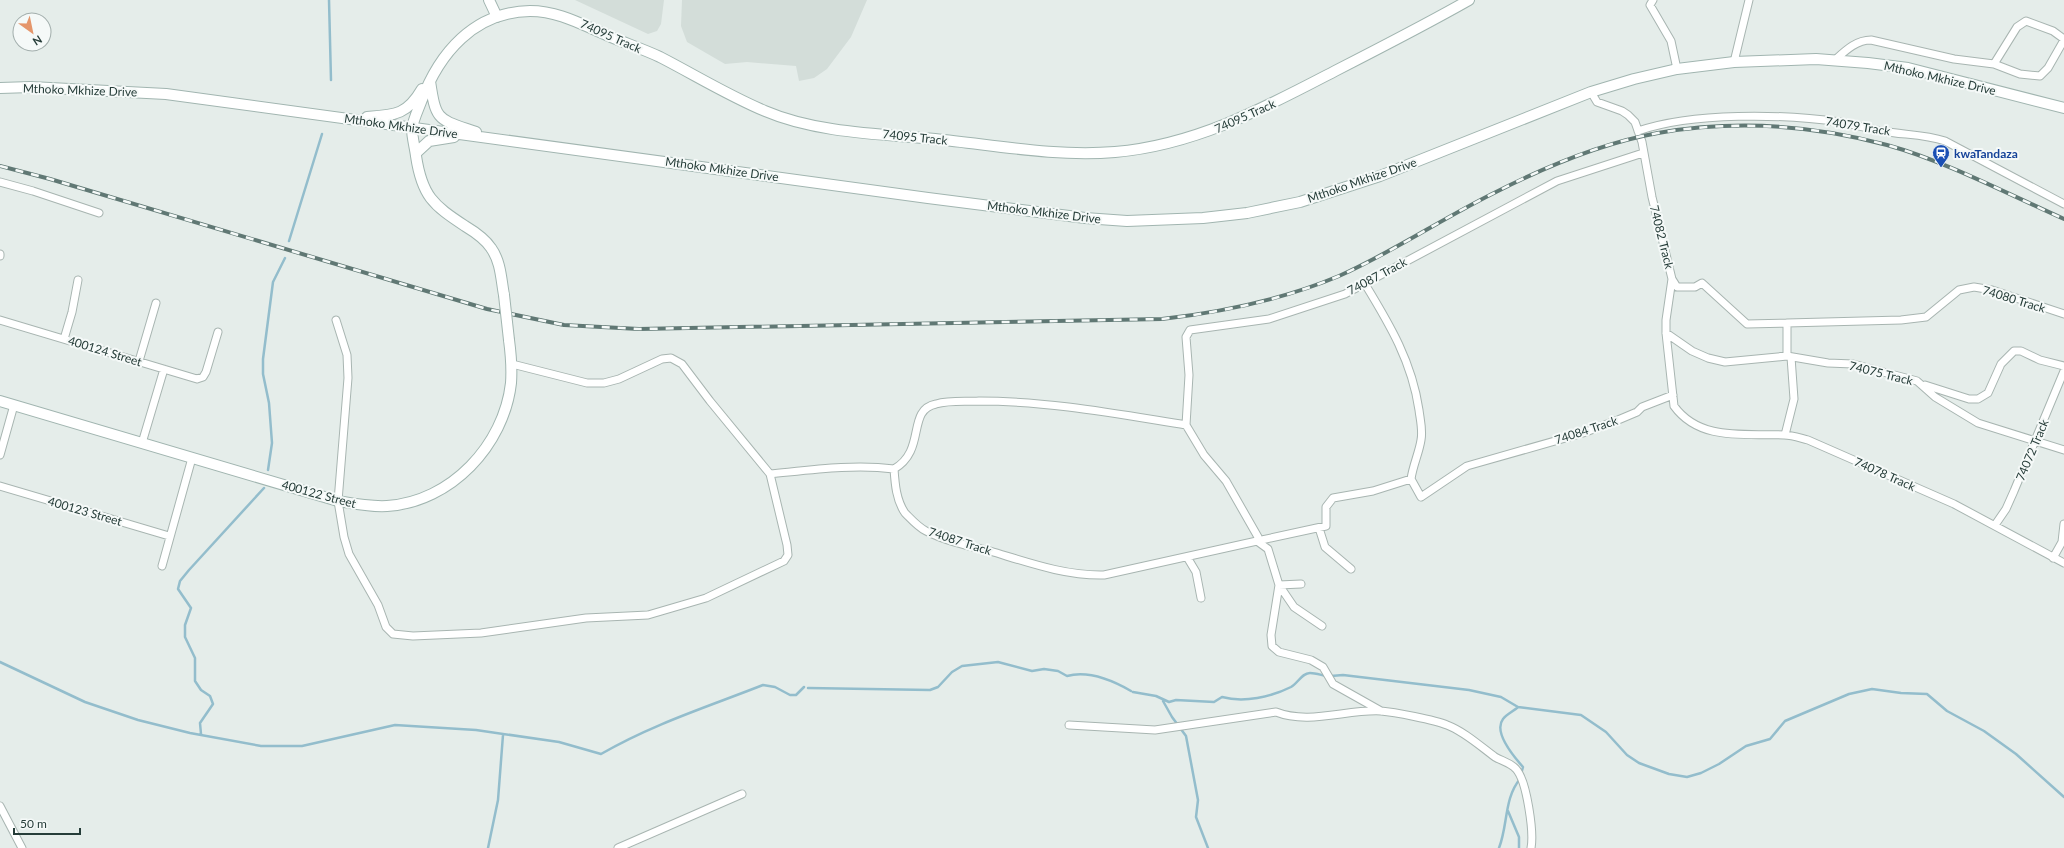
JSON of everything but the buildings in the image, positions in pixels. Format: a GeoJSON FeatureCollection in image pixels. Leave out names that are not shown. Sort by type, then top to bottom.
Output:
{"type":"FeatureCollection","features":[{"type":"Feature","properties":{"kind":"street"},"geometry":{"type":"LineString","coordinates":[[489,0],[497,17]]}},
{"type":"Feature","properties":{"kind":"street","name":"74095 Track"},"geometry":{"type":"LineString","coordinates":[[412,128],[430,81],[445,54],[464,36],[482,24],[497,17],[514,12],[532,11],[548,12],[571,18],[656,55],[766,112],[797,121],[850,131],[1038,151],[1080,153],[1116,152],[1154,146],[1190,137],[1228,125],[1254,114],[1470,0]]}},
{"type":"Feature","properties":{"kind":"street"},"geometry":{"type":"LineString","coordinates":[[1654,0],[1650,5],[1671,41],[1677,69]]}},
{"type":"Feature","properties":{"kind":"street"},"geometry":{"type":"LineString","coordinates":[[1734,62],[1749,0]]}},
{"type":"Feature","properties":{"kind":"street"},"geometry":{"type":"LineString","coordinates":[[1835,60],[1854,45],[1866,40],[1871,40],[1954,59],[1994,64],[2020,74],[2040,76],[2048,68],[2064,39],[2030,22],[2022,22],[2017,27],[1994,64]]}},
{"type":"Feature","properties":{"kind":"street","name":"Mthoko Mkhize Drive"},"geometry":{"type":"LineString","coordinates":[[0,88],[31,87],[166,94],[1042,213],[1112,220],[1163,221],[1247,213],[1300,202],[1343,189],[1591,92],[1634,79],[1677,69],[1734,62],[1779,59],[1835,60],[1908,68],[2064,108]]}},
{"type":"Feature","properties":{"kind":"street"},"geometry":{"type":"LineString","coordinates":[[349,118],[389,115],[403,111],[415,100],[437,66]]}},
{"type":"Feature","properties":{"kind":"street"},"geometry":{"type":"LineString","coordinates":[[430,81],[435,111],[443,120],[500,140]]}},
{"type":"Feature","properties":{"kind":"street","name":"74082 Track"},"geometry":{"type":"LineString","coordinates":[[1591,92],[1597,102],[1622,111],[1628,115],[1635,122],[1638,131],[1672,279],[1666,333],[1674,406],[1680,413],[1694,423]]}},
{"type":"Feature","properties":{"kind":"street","name":"74079 Track"},"geometry":{"type":"LineString","coordinates":[[1638,131],[1654,125],[1679,121],[1782,116],[1841,122],[1883,132],[1932,136],[1945,141],[2064,204]]}},
{"type":"Feature","properties":{"kind":"street","name":"400122 Street"},"geometry":{"type":"LineString","coordinates":[[0,401],[338,501],[369,506],[388,506],[406,503],[435,492],[459,477],[479,458],[491,441],[501,422],[507,404],[512,364],[504,295],[500,268],[493,251],[477,234],[439,208],[429,196],[420,178],[412,128]]}},
{"type":"Feature","properties":{"kind":"street"},"geometry":{"type":"LineString","coordinates":[[416,153],[429,141],[470,136]]}},
{"type":"Feature","properties":{"kind":"street","name":"74087 Track"},"geometry":{"type":"LineString","coordinates":[[1186,425],[1189,375],[1186,337],[1190,330],[1269,319],[1338,296],[1365,284],[1558,181],[1643,153]]}},
{"type":"Feature","properties":{"kind":"street"},"geometry":{"type":"LineString","coordinates":[[0,182],[34,190],[99,213]]}},
{"type":"Feature","properties":{"kind":"street","name":"74080 Track"},"geometry":{"type":"LineString","coordinates":[[1672,279],[1677,287],[1695,287],[1702,283],[1747,324],[1901,320],[1926,317],[1960,290],[1974,287],[1992,290],[2064,314]]}},
{"type":"Feature","properties":{"kind":"street"},"geometry":{"type":"LineString","coordinates":[[64,339],[72,312],[78,280]]}},
{"type":"Feature","properties":{"kind":"street"},"geometry":{"type":"LineString","coordinates":[[1351,569],[1326,547],[1319,528],[1326,526],[1326,507],[1334,498],[1373,491],[1411,478],[1413,465],[1422,440],[1422,429],[1415,389],[1402,348],[1365,284]]}},
{"type":"Feature","properties":{"kind":"street"},"geometry":{"type":"LineString","coordinates":[[139,361],[156,303]]}},
{"type":"Feature","properties":{"kind":"street","name":"400124 Street"},"geometry":{"type":"LineString","coordinates":[[0,320],[197,379],[203,377],[206,372],[218,332]]}},
{"type":"Feature","properties":{"kind":"street"},"geometry":{"type":"LineString","coordinates":[[336,320],[347,355],[348,378],[346,426],[338,501],[344,536],[349,554],[378,605],[390,632],[399,636],[481,633],[586,618],[648,615],[706,598],[779,565],[784,561],[788,555],[787,545],[770,474],[710,401],[682,364],[676,360],[662,359],[619,378],[604,382],[587,383],[512,364]]}},
{"type":"Feature","properties":{"kind":"street"},"geometry":{"type":"LineString","coordinates":[[1785,435],[1794,399],[1787,323]]}},
{"type":"Feature","properties":{"kind":"street","name":"74075 Track"},"geometry":{"type":"LineString","coordinates":[[1666,333],[1692,351],[1708,358],[1725,362],[1789,357],[1828,363],[1853,364],[1917,381],[1935,397],[1978,424],[2064,450]]}},
{"type":"Feature","properties":{"kind":"street"},"geometry":{"type":"LineString","coordinates":[[1917,381],[1932,389],[1969,399],[1978,399],[1988,392],[2001,364],[2014,351],[2021,351],[2040,360],[2064,366]]}},
{"type":"Feature","properties":{"kind":"street"},"geometry":{"type":"LineString","coordinates":[[142,443],[164,369]]}},
{"type":"Feature","properties":{"kind":"street","name":"74072 Track"},"geometry":{"type":"LineString","coordinates":[[1995,525],[2006,509],[2037,441],[2064,372]]}},
{"type":"Feature","properties":{"kind":"street","name":"74084 Track"},"geometry":{"type":"LineString","coordinates":[[1411,478],[1421,497],[1467,466],[1539,447],[1536,445],[1583,433],[1637,412],[1642,407],[1673,395]]}},
{"type":"Feature","properties":{"kind":"street"},"geometry":{"type":"LineString","coordinates":[[770,474],[845,467],[876,467],[894,469],[905,462],[911,453],[920,415],[924,409],[935,404],[1017,401],[1082,408],[1186,425],[1204,455],[1226,482],[1258,537],[1257,540],[1268,549],[1279,585],[1294,607],[1322,626]]}},
{"type":"Feature","properties":{"kind":"street"},"geometry":{"type":"LineString","coordinates":[[0,455],[14,405]]}},
{"type":"Feature","properties":{"kind":"street","name":"74078 Track"},"geometry":{"type":"LineString","coordinates":[[1694,423],[1718,433],[1734,435],[1785,435],[1808,440],[1954,504],[2064,563]]}},
{"type":"Feature","properties":{"kind":"street"},"geometry":{"type":"LineString","coordinates":[[162,566],[169,536],[192,458]]}},
{"type":"Feature","properties":{"kind":"street","name":"74087 Track"},"geometry":{"type":"LineString","coordinates":[[894,469],[897,494],[905,512],[925,531],[957,542],[1073,574],[1104,575],[1257,540],[1319,528]]}},
{"type":"Feature","properties":{"kind":"street","name":"400123 Street"},"geometry":{"type":"LineString","coordinates":[[0,486],[169,536]]}},
{"type":"Feature","properties":{"kind":"street"},"geometry":{"type":"LineString","coordinates":[[2053,558],[2062,542],[2064,524]]}},
{"type":"Feature","properties":{"kind":"street"},"geometry":{"type":"LineString","coordinates":[[1187,557],[1196,572],[1201,598]]}},
{"type":"Feature","properties":{"kind":"street"},"geometry":{"type":"LineString","coordinates":[[1279,585],[1301,584]]}},
{"type":"Feature","properties":{"kind":"street"},"geometry":{"type":"LineString","coordinates":[[1279,585],[1271,635],[1272,646],[1279,652],[1311,660],[1323,667],[1334,684],[1381,712]]}},
{"type":"Feature","properties":{"kind":"street"},"geometry":{"type":"LineString","coordinates":[[1069,725],[1155,730],[1276,712],[1288,717],[1381,712],[1447,725],[1467,736],[1497,758],[1517,769],[1526,787],[1528,796],[1533,839],[1531,848]]}},
{"type":"Feature","properties":{"kind":"street"},"geometry":{"type":"LineString","coordinates":[[618,848],[742,794]]}},
{"type":"Feature","properties":{"kind":"street"},"geometry":{"type":"LineString","coordinates":[[0,806],[22,848]]}},
{"type":"Feature","properties":{"kind":"shaded area"},"geometry":{"type":"Polygon","coordinates":[[[575,0],[664,0],[661,24],[657,31],[648,34],[575,0]]]}},
{"type":"Feature","properties":{"kind":"shaded area"},"geometry":{"type":"Polygon","coordinates":[[[682,0],[867,0],[851,37],[827,69],[814,78],[799,81],[796,66],[747,62],[725,64],[687,42],[681,26],[682,0]]]}},
{"type":"Feature","properties":{"kind":"waterway"},"geometry":{"type":"LineString","coordinates":[[329,0],[331,80]]}},
{"type":"Feature","properties":{"kind":"waterway"},"geometry":{"type":"LineString","coordinates":[[289,241],[322,134]]}},
{"type":"Feature","properties":{"kind":"waterway"},"geometry":{"type":"LineString","coordinates":[[268,470],[272,443],[269,403],[263,374],[263,359],[273,282],[285,258]]}},
{"type":"Feature","properties":{"kind":"waterway"},"geometry":{"type":"LineString","coordinates":[[201,734],[200,723],[213,704],[210,696],[201,690],[195,681],[195,658],[185,637],[185,625],[191,608],[178,589],[180,581],[264,488]]}},
{"type":"Feature","properties":{"kind":"waterway"},"geometry":{"type":"LineString","coordinates":[[0,662],[85,702],[138,720],[190,733],[261,746],[302,746],[395,725],[476,730],[559,742],[601,754],[660,725],[763,685],[775,687],[790,695],[796,695],[804,687]]}},
{"type":"Feature","properties":{"kind":"waterway"},"geometry":{"type":"LineString","coordinates":[[808,688],[930,690],[938,687],[952,672],[962,666],[998,662],[1032,671],[1044,669],[1058,671],[1067,676],[1075,674],[1092,675],[1116,683],[1131,691]]}},
{"type":"Feature","properties":{"kind":"waterway"},"geometry":{"type":"LineString","coordinates":[[1133,692],[1156,696],[1169,702],[1176,700],[1214,702],[1222,697],[1230,699],[1248,699],[1275,694],[1291,687],[1307,673],[1326,676]]}},
{"type":"Feature","properties":{"kind":"waterway"},"geometry":{"type":"LineString","coordinates":[[1331,676],[1343,675],[1469,690],[1501,697],[1518,707],[1581,715],[1606,732],[1627,755],[1639,763],[1669,774],[1687,777],[1701,773],[1719,764],[1746,746],[1770,739],[1785,721],[1849,694],[1872,689],[1901,693],[1927,694],[1947,711],[1984,731],[2016,754],[2064,797]]}},
{"type":"Feature","properties":{"kind":"waterway"},"geometry":{"type":"LineString","coordinates":[[1163,701],[1172,717],[1186,736],[1198,800],[1196,817],[1208,848]]}},
{"type":"Feature","properties":{"kind":"waterway"},"geometry":{"type":"LineString","coordinates":[[1518,707],[1503,719],[1501,731],[1506,744],[1523,767],[1521,774]]}},
{"type":"Feature","properties":{"kind":"waterway"},"geometry":{"type":"LineString","coordinates":[[488,848],[498,800],[503,735]]}},
{"type":"Feature","properties":{"kind":"waterway"},"geometry":{"type":"LineString","coordinates":[[1499,848],[1511,795],[1520,779]]}},
{"type":"Feature","properties":{"kind":"waterway"},"geometry":{"type":"LineString","coordinates":[[1508,811],[1519,837],[1519,848]]}},
{"type":"Feature","properties":{"kind":"railway"},"geometry":{"type":"LineString","coordinates":[[0,166],[50,179],[487,309],[564,325],[639,329],[1162,319],[1230,309],[1296,292],[1339,276],[1359,267],[1496,192],[1575,156],[1637,137],[1687,129],[1744,126],[1773,127],[1802,129],[1859,138],[1909,152],[1954,169],[2064,219]]}},
{"type":"Feature","properties":{"kind":"place","name":"kwaTandaza"},"geometry":{"type":"Point","coordinates":[1941,168]}}]}
